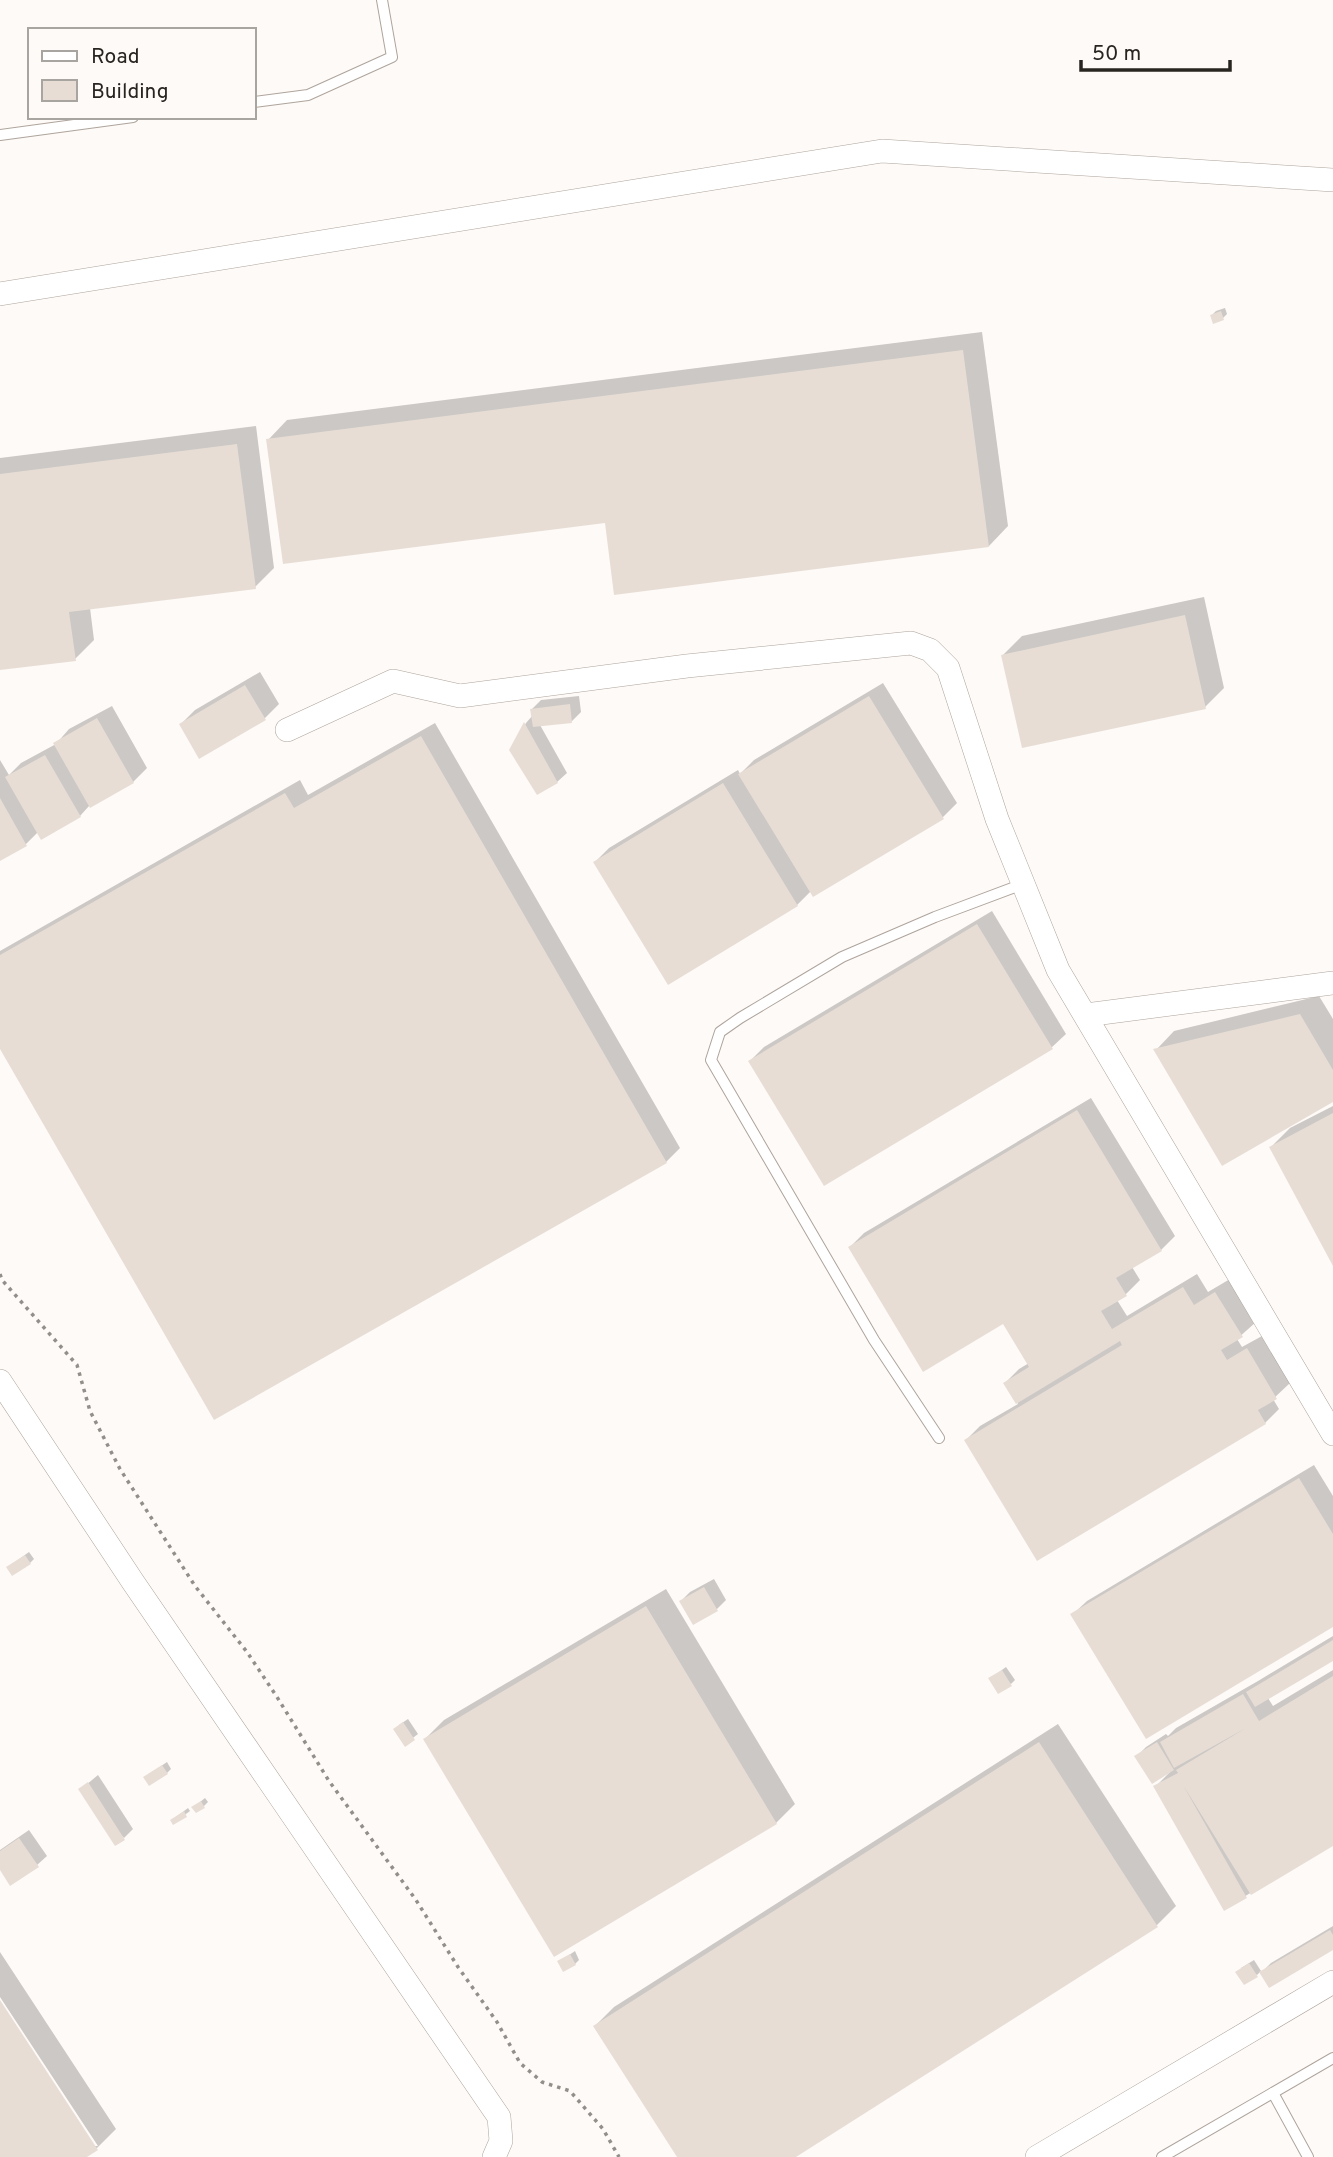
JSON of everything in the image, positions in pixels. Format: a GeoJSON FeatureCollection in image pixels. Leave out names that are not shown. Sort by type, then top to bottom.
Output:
{"type":"FeatureCollection","features":[{"type":"Feature","properties":{"kind":"street"},"geometry":{"type":"LineString","coordinates":[[0,294],[882,151],[1333,180]]}},
{"type":"Feature","properties":{"kind":"street"},"geometry":{"type":"LineString","coordinates":[[287,730],[393,681],[460,696],[687,666],[911,643],[930,650],[947,668],[997,819],[1058,970],[1333,1434]]}},
{"type":"Feature","properties":{"kind":"street"},"geometry":{"type":"LineString","coordinates":[[1086,1015],[1333,983]]}},
{"type":"Feature","properties":{"kind":"street"},"geometry":{"type":"LineString","coordinates":[[0,1381],[141,1594],[499,2117],[501,2141],[494,2157]]}},
{"type":"Feature","properties":{"kind":"street"},"geometry":{"type":"LineString","coordinates":[[1037,2157],[1333,1982]]}},
{"type":"Feature","properties":{"kind":"lane"},"geometry":{"type":"LineString","coordinates":[[256,102],[308,94],[392,57],[382,0]]}},
{"type":"Feature","properties":{"kind":"lane"},"geometry":{"type":"LineString","coordinates":[[0,135],[118,119]]}},
{"type":"Feature","properties":{"kind":"lane"},"geometry":{"type":"LineString","coordinates":[[939,1438],[874,1340],[711,1060],[720,1032],[842,957],[935,917],[1023,884]]}},
{"type":"Feature","properties":{"kind":"lane"},"geometry":{"type":"LineString","coordinates":[[1162,2157],[1333,2058]]}},
{"type":"Feature","properties":{"kind":"lane"},"geometry":{"type":"LineString","coordinates":[[1273,2093],[1308,2157]]}},
{"type":"Feature","properties":{"kind":"path"},"geometry":{"type":"LineString","coordinates":[[0,1274],[2,1280],[77,1365],[90,1411],[120,1469],[195,1586],[247,1652],[329,1781],[416,1900],[497,2022],[520,2063],[542,2081],[570,2091],[603,2129],[619,2157]]}},
{"type":"Feature","properties":{"kind":"building"},"geometry":{"type":"Polygon","coordinates":[[[1221,311],[1224,320],[1213,324],[1210,315],[1221,311]]]}},
{"type":"Feature","properties":{"kind":"building"},"geometry":{"type":"Polygon","coordinates":[[[963,350],[989,547],[614,595],[605,523],[283,564],[266,439],[963,350]]]}},
{"type":"Feature","properties":{"kind":"building"},"geometry":{"type":"Polygon","coordinates":[[[237,444],[256,589],[69,612],[76,661],[0,670],[0,474],[237,444]]]}},
{"type":"Feature","properties":{"kind":"building"},"geometry":{"type":"Polygon","coordinates":[[[1185,615],[1206,709],[1022,748],[1001,655],[1185,615]]]}},
{"type":"Feature","properties":{"kind":"building"},"geometry":{"type":"Polygon","coordinates":[[[245,685],[266,720],[199,759],[179,724],[245,685]]]}},
{"type":"Feature","properties":{"kind":"building"},"geometry":{"type":"Polygon","coordinates":[[[869,696],[944,819],[813,897],[738,774],[869,696]]]}},
{"type":"Feature","properties":{"kind":"building"},"geometry":{"type":"Polygon","coordinates":[[[570,704],[572,723],[533,727],[530,709],[570,704]]]}},
{"type":"Feature","properties":{"kind":"building"},"geometry":{"type":"Polygon","coordinates":[[[97,718],[134,783],[90,808],[53,743],[97,718]]]}},
{"type":"Feature","properties":{"kind":"building"},"geometry":{"type":"Polygon","coordinates":[[[524,722],[558,783],[537,795],[509,750],[524,722]]]}},
{"type":"Feature","properties":{"kind":"building"},"geometry":{"type":"Polygon","coordinates":[[[421,736],[667,1163],[214,1420],[0,1049],[0,955],[285,793],[294,808],[421,736]]]}},
{"type":"Feature","properties":{"kind":"building"},"geometry":{"type":"Polygon","coordinates":[[[45,755],[81,817],[41,840],[5,777],[45,755]]]}},
{"type":"Feature","properties":{"kind":"building"},"geometry":{"type":"Polygon","coordinates":[[[723,783],[798,906],[668,985],[593,862],[723,783]]]}},
{"type":"Feature","properties":{"kind":"building"},"geometry":{"type":"Polygon","coordinates":[[[0,798],[27,846],[0,861],[0,798]]]}},
{"type":"Feature","properties":{"kind":"building"},"geometry":{"type":"Polygon","coordinates":[[[977,924],[1053,1049],[824,1186],[748,1061],[977,924]]]}},
{"type":"Feature","properties":{"kind":"building"},"geometry":{"type":"Polygon","coordinates":[[[1300,1014],[1333,1070],[1333,1102],[1222,1166],[1153,1049],[1300,1014]]]}},
{"type":"Feature","properties":{"kind":"building"},"geometry":{"type":"Polygon","coordinates":[[[1077,1110],[1162,1251],[1116,1278],[1127,1296],[1101,1311],[1112,1329],[1183,1287],[1194,1305],[1215,1292],[1243,1337],[1221,1350],[1227,1360],[1247,1348],[1277,1399],[1258,1410],[1266,1424],[1037,1561],[964,1440],[1122,1345],[1120,1341],[1016,1404],[1003,1383],[1029,1367],[1003,1324],[923,1372],[848,1247],[1077,1110]]]}},
{"type":"Feature","properties":{"kind":"building"},"geometry":{"type":"Polygon","coordinates":[[[1333,1113],[1333,1266],[1269,1147],[1333,1113]]]}},
{"type":"Feature","properties":{"kind":"building"},"geometry":{"type":"Polygon","coordinates":[[[1299,1478],[1333,1534],[1333,1627],[1146,1739],[1070,1614],[1299,1478]]]}},
{"type":"Feature","properties":{"kind":"building"},"geometry":{"type":"Polygon","coordinates":[[[25,1555],[31,1564],[12,1576],[6,1567],[25,1555]]]}},
{"type":"Feature","properties":{"kind":"building"},"geometry":{"type":"Polygon","coordinates":[[[704,1587],[718,1611],[693,1625],[679,1601],[704,1587]]]}},
{"type":"Feature","properties":{"kind":"building"},"geometry":{"type":"Polygon","coordinates":[[[646,1606],[777,1824],[554,1957],[423,1739],[646,1606]]]}},
{"type":"Feature","properties":{"kind":"building"},"geometry":{"type":"Polygon","coordinates":[[[1333,1640],[1333,1661],[1255,1707],[1246,1692],[1333,1640]]]}},
{"type":"Feature","properties":{"kind":"building"},"geometry":{"type":"Polygon","coordinates":[[[1002,1670],[1012,1686],[998,1694],[988,1678],[1002,1670]]]}},
{"type":"Feature","properties":{"kind":"building"},"geometry":{"type":"Polygon","coordinates":[[[1333,1676],[1333,1846],[1251,1895],[1183,1785],[1247,1898],[1224,1911],[1153,1786],[1178,1773],[1176,1770],[1246,1728],[1174,1768],[1160,1742],[1243,1694],[1259,1721],[1333,1676]]]}},
{"type":"Feature","properties":{"kind":"building"},"geometry":{"type":"Polygon","coordinates":[[[403,1722],[415,1740],[405,1747],[393,1729],[403,1722]]]}},
{"type":"Feature","properties":{"kind":"building"},"geometry":{"type":"Polygon","coordinates":[[[1039,1742],[1158,1927],[796,2157],[677,2157],[593,2026],[1039,1742]]]}},
{"type":"Feature","properties":{"kind":"building"},"geometry":{"type":"Polygon","coordinates":[[[1157,1742],[1174,1770],[1152,1784],[1134,1756],[1157,1742]]]}},
{"type":"Feature","properties":{"kind":"building"},"geometry":{"type":"Polygon","coordinates":[[[162,1765],[168,1774],[149,1786],[143,1777],[162,1765]]]}},
{"type":"Feature","properties":{"kind":"building"},"geometry":{"type":"Polygon","coordinates":[[[88,1782],[125,1840],[115,1846],[78,1789],[88,1782]]]}},
{"type":"Feature","properties":{"kind":"building"},"geometry":{"type":"Polygon","coordinates":[[[201,1801],[205,1808],[196,1813],[191,1807],[201,1801]]]}},
{"type":"Feature","properties":{"kind":"building"},"geometry":{"type":"Polygon","coordinates":[[[184,1811],[187,1817],[173,1825],[170,1820],[184,1811]]]}},
{"type":"Feature","properties":{"kind":"building"},"geometry":{"type":"Polygon","coordinates":[[[19,1838],[39,1867],[10,1886],[0,1870],[0,1851],[19,1838]]]}},
{"type":"Feature","properties":{"kind":"building"},"geometry":{"type":"Polygon","coordinates":[[[1330,1930],[1333,1935],[1333,1950],[1269,1988],[1259,1972],[1330,1930]]]}},
{"type":"Feature","properties":{"kind":"building"},"geometry":{"type":"Polygon","coordinates":[[[570,1954],[576,1965],[563,1972],[557,1961],[570,1954]]]}},
{"type":"Feature","properties":{"kind":"building"},"geometry":{"type":"Polygon","coordinates":[[[1249,1963],[1258,1977],[1244,1985],[1235,1972],[1249,1963]]]}},
{"type":"Feature","properties":{"kind":"building"},"geometry":{"type":"Polygon","coordinates":[[[0,2000],[98,2150],[87,2157],[0,2157],[0,2000]]]}}]}
